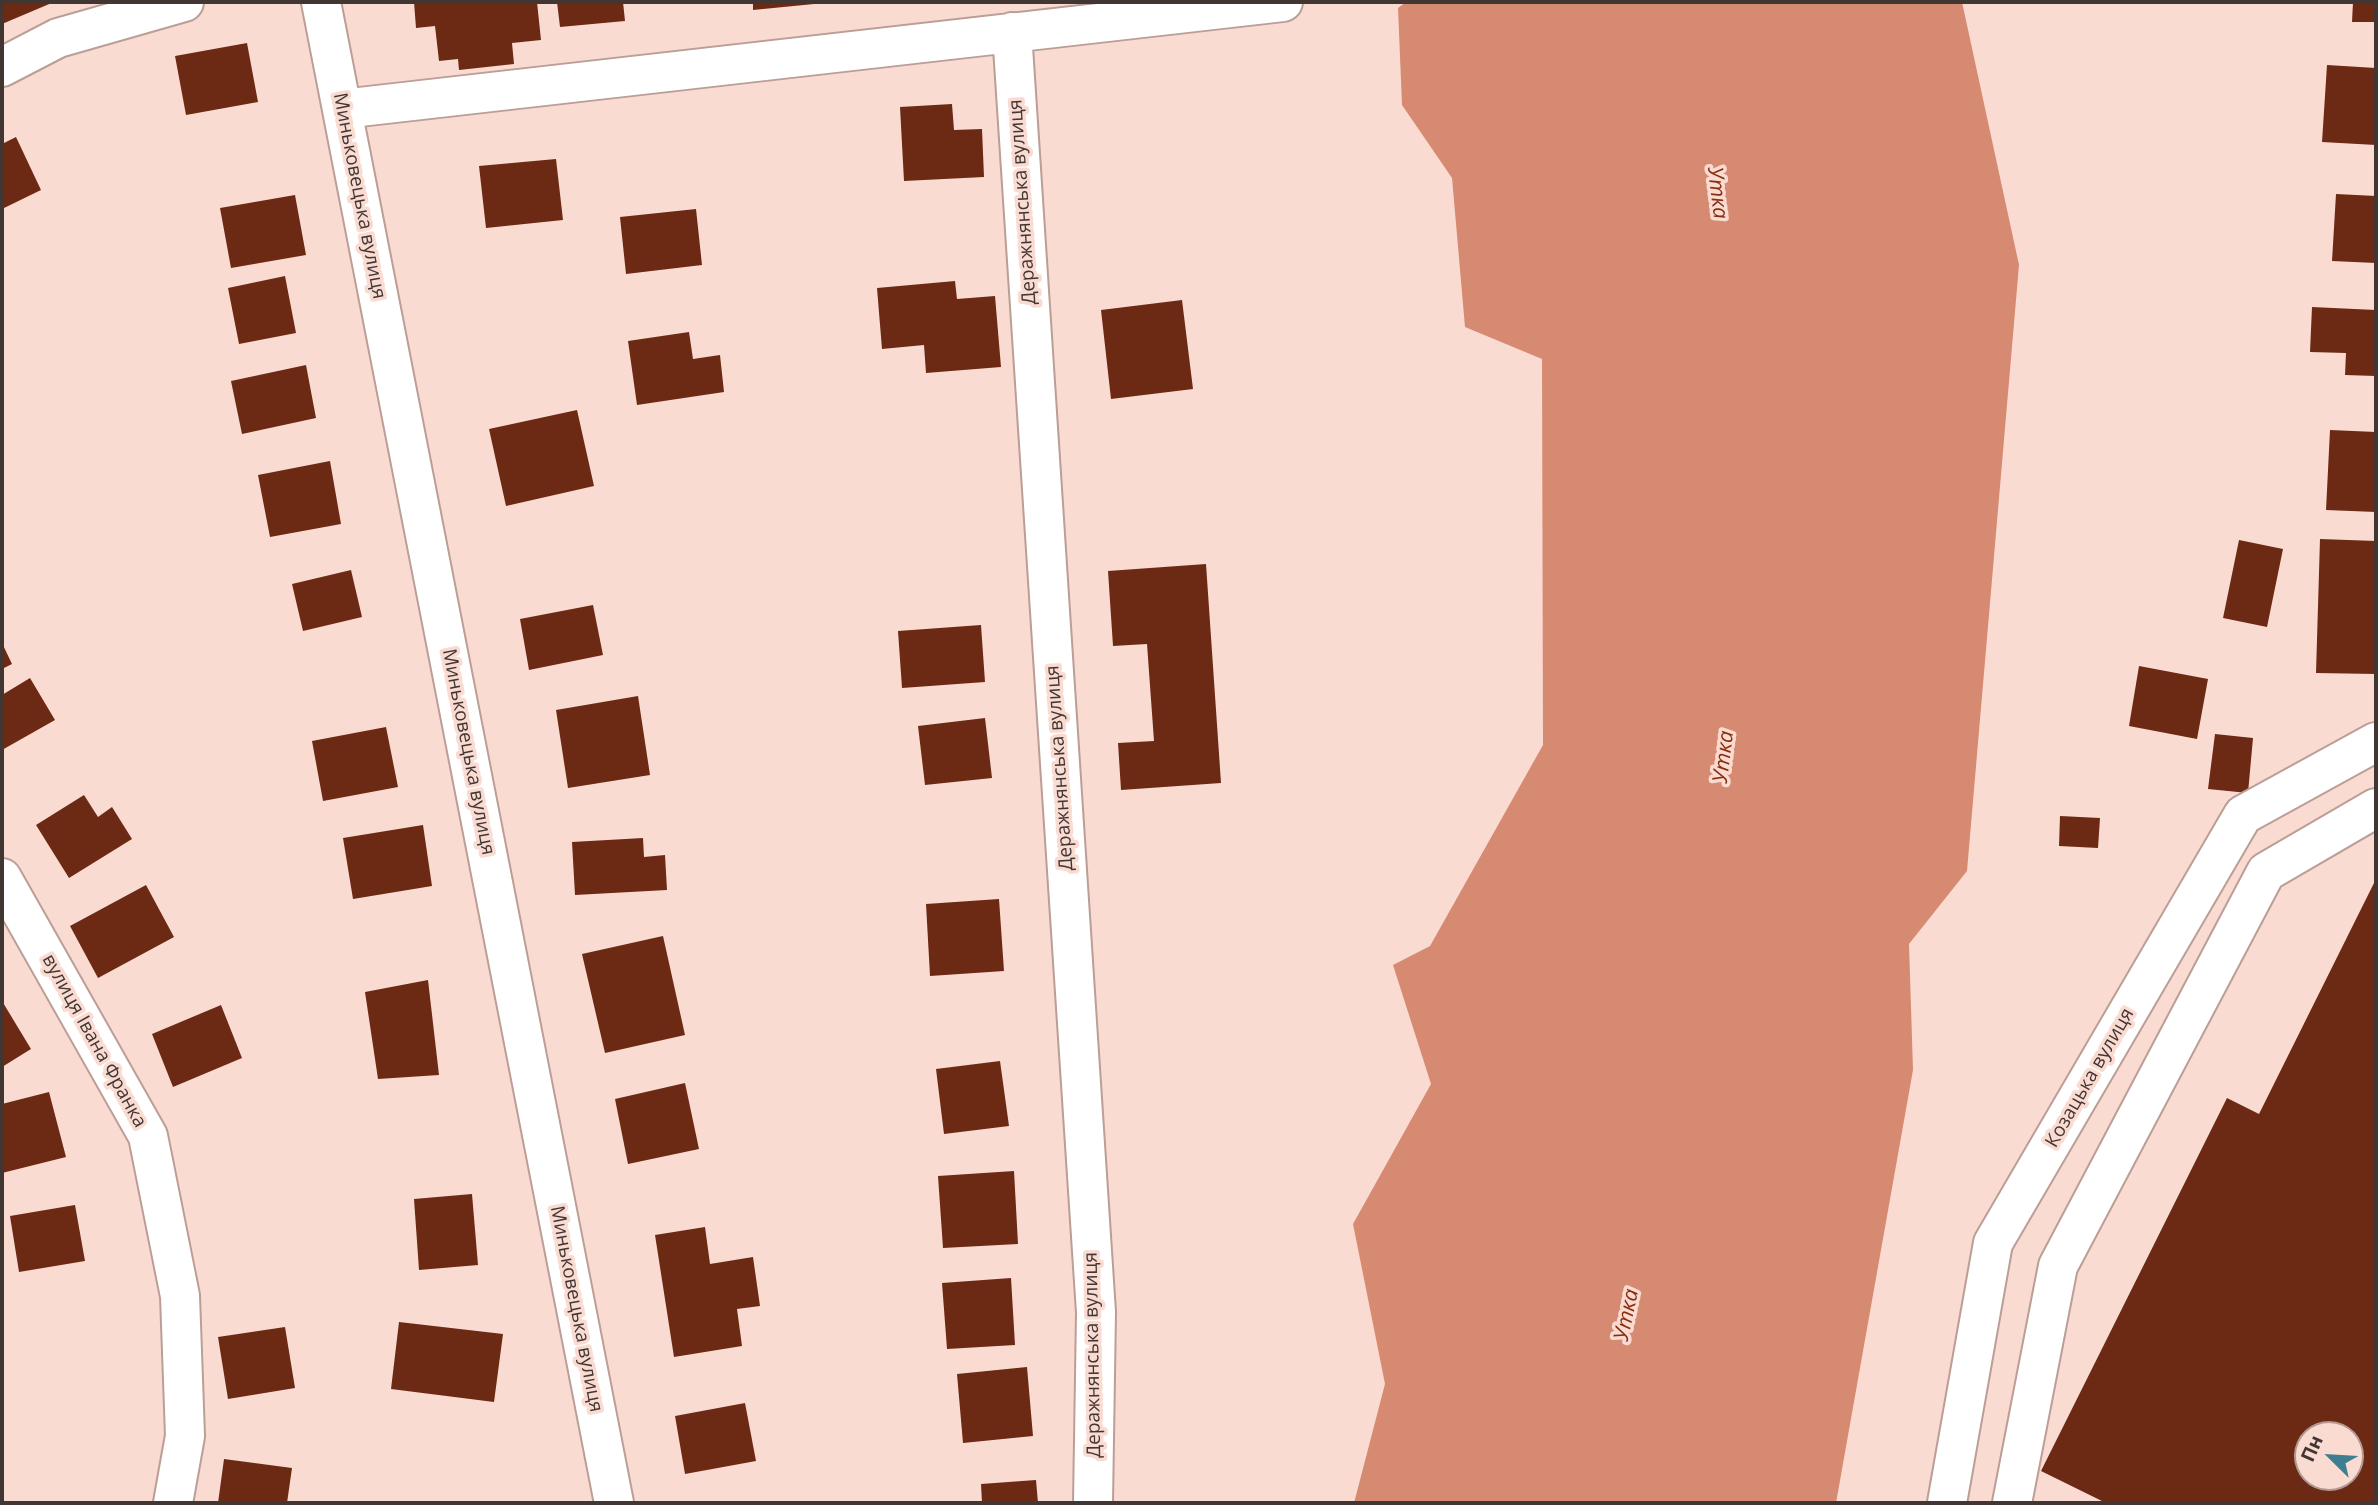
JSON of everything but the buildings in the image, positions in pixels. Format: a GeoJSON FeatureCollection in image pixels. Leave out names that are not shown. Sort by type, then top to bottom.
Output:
{"type":"FeatureCollection","features":[{"type":"Feature","properties":{"kind":"street"},"geometry":{"type":"LineString","coordinates":[[2,67],[58,38],[184,2]]}},
{"type":"Feature","properties":{"kind":"street","name":"Миньковецька вулиця"},"geometry":{"type":"LineString","coordinates":[[321,2],[614,1503]]}},
{"type":"Feature","properties":{"kind":"street"},"geometry":{"type":"LineString","coordinates":[[342,109],[1283,2]]}},
{"type":"Feature","properties":{"kind":"street","name":"Деражнянська вулиця"},"geometry":{"type":"LineString","coordinates":[[1012,32],[1096,1312],[1093,1503]]}},
{"type":"Feature","properties":{"kind":"street","name":"Козацька вулиця"},"geometry":{"type":"LineString","coordinates":[[1947,1503],[1993,1243],[2243,815],[2376,742]]}},
{"type":"Feature","properties":{"kind":"street"},"geometry":{"type":"LineString","coordinates":[[2012,1503],[2058,1266],[2266,873],[2376,808]]}},
{"type":"Feature","properties":{"kind":"street","name":"вулиця Івана Франка"},"geometry":{"type":"LineString","coordinates":[[2,878],[148,1136],[180,1296],[185,1436],[173,1503]]}},
{"type":"Feature","properties":{"kind":"water","name":"Утка"},"geometry":{"type":"Polygon","coordinates":[[[1406,2],[1962,2],[2019,265],[1967,871],[1909,944],[1913,1070],[1836,1503],[1354,1503],[1385,1384],[1353,1224],[1431,1084],[1393,965],[1430,946],[1543,745],[1542,359],[1465,327],[1452,178],[1402,105],[1398,8],[1406,2]]]}}]}
